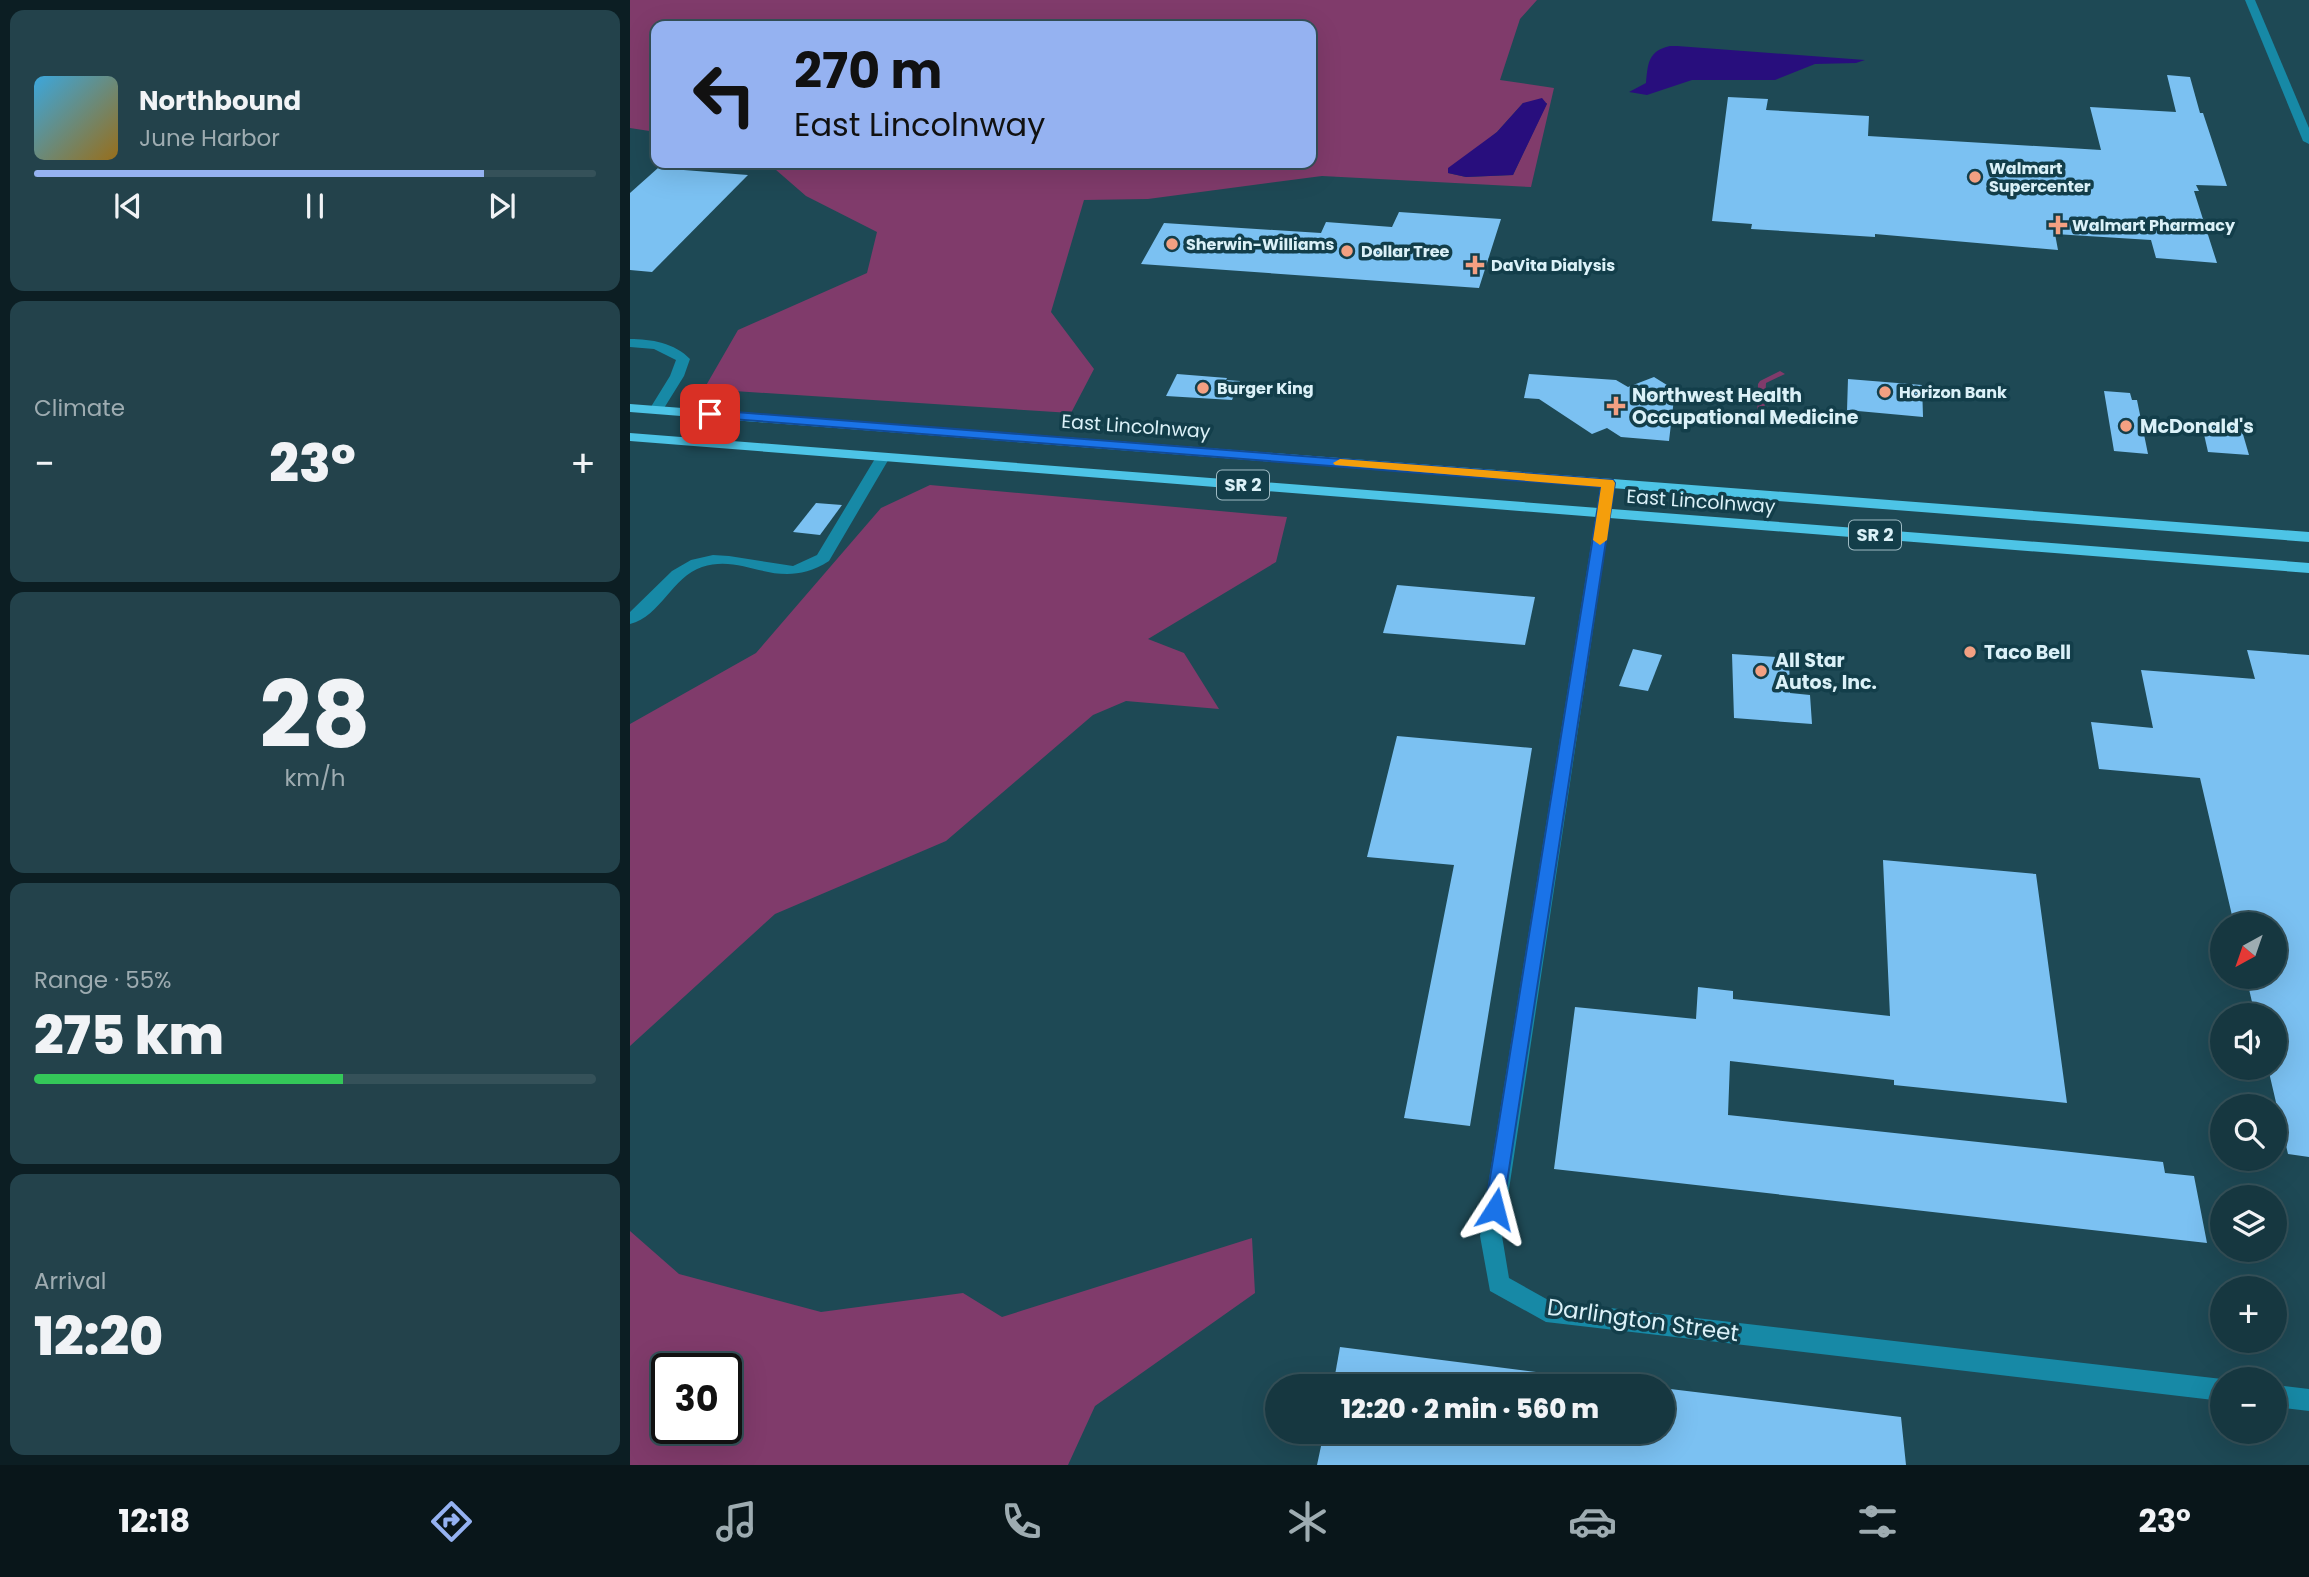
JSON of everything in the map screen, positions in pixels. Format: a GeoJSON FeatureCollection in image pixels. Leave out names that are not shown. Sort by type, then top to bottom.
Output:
{"type":"FeatureCollection","features":[{"type":"Feature","properties":{"kind":"main road","name":"East Lincolnway"},"geometry":{"type":"LineString","coordinates":[[630,408],[2309,537]]}},
{"type":"Feature","properties":{"kind":"main road"},"geometry":{"type":"LineString","coordinates":[[632,437],[656,410]]}},
{"type":"Feature","properties":{"kind":"main road","name":"East Lincolnway"},"geometry":{"type":"LineString","coordinates":[[632,437],[2309,568]]}},
{"type":"Feature","properties":{"kind":"main road"},"geometry":{"type":"LineString","coordinates":[[1918,507],[1922,538]]}},
{"type":"Feature","properties":{"kind":"street"},"geometry":{"type":"LineString","coordinates":[[2250,0],[2309,141]]}},
{"type":"Feature","properties":{"kind":"street"},"geometry":{"type":"LineString","coordinates":[[630,343],[648,342],[672,350],[683,359],[677,376],[656,410]]}},
{"type":"Feature","properties":{"kind":"street"},"geometry":{"type":"LineString","coordinates":[[630,619],[679,573],[698,563],[719,561],[792,572],[813,566],[823,558],[883,457]]}},
{"type":"Feature","properties":{"kind":"street","name":"Darlington Street"},"geometry":{"type":"LineString","coordinates":[[1608,483],[1491,1236],[1498,1284],[1546,1311],[2210,1389]]}},
{"type":"Feature","properties":{"kind":"street"},"geometry":{"type":"LineString","coordinates":[[2287,1397],[2309,1400]]}},
{"type":"Feature","properties":{"kind":"shaded area"},"geometry":{"type":"Polygon","coordinates":[[[630,0],[1537,0],[1520,19],[1500,80],[1554,88],[1531,187],[1322,176],[1148,199],[1084,200],[1051,312],[1094,369],[1071,413],[704,389],[738,330],[867,273],[877,232],[806,196],[774,168],[1316,168],[1316,21],[651,21],[651,131],[630,128],[630,0]],[[1523,103],[1497,132],[1448,173],[1466,177],[1513,175],[1547,103],[1523,103]]]}},
{"type":"Feature","properties":{"kind":"shaded area"},"geometry":{"type":"Polygon","coordinates":[[[1670,46],[1865,60],[1856,63],[1815,64],[1775,80],[1692,80],[1647,95],[1629,92],[1646,83],[1653,55],[1670,46]]]}},
{"type":"Feature","properties":{"kind":"shaded area"},"geometry":{"type":"Polygon","coordinates":[[[1542,98],[1547,104],[1513,175],[1466,177],[1448,173],[1448,168],[1497,132],[1523,103],[1542,98]]]}},
{"type":"Feature","properties":{"kind":"shaded area"},"geometry":{"type":"Polygon","coordinates":[[[1780,371],[1785,374],[1766,383],[1764,419],[1774,424],[1784,419],[1778,424],[1768,425],[1757,420],[1758,384],[1780,371]]]}},
{"type":"Feature","properties":{"kind":"shaded area"},"geometry":{"type":"Polygon","coordinates":[[[930,485],[1287,517],[1276,562],[1148,639],[1184,653],[1219,709],[1126,701],[1093,715],[946,841],[775,914],[630,1046],[630,724],[756,653],[881,508],[930,485]]]}},
{"type":"Feature","properties":{"kind":"shaded area"},"geometry":{"type":"Polygon","coordinates":[[[630,1231],[679,1274],[821,1312],[963,1293],[1002,1317],[1252,1238],[1255,1293],[1095,1406],[1068,1465],[630,1465],[630,1231]]]}},
{"type":"Feature","properties":{"kind":"building","name":"Walmart Supercenter"},"geometry":{"type":"Polygon","coordinates":[[[2167,75],[2190,77],[2200,113],[2203,113],[2227,186],[2196,185],[2199,191],[2194,191],[2217,263],[2156,258],[2151,240],[2055,234],[2058,250],[1875,234],[1875,237],[1751,229],[1752,224],[1712,221],[1728,97],[1768,99],[1766,110],[1869,116],[1868,136],[2101,150],[2090,107],[2176,112],[2167,75]]]}},
{"type":"Feature","properties":{"kind":"building"},"geometry":{"type":"Polygon","coordinates":[[[658,168],[748,175],[652,272],[630,270],[630,193],[658,168]]]}},
{"type":"Feature","properties":{"kind":"building"},"geometry":{"type":"Polygon","coordinates":[[[1399,212],[1501,219],[1479,288],[1141,264],[1164,223],[1321,233],[1326,222],[1392,227],[1399,212]]]}},
{"type":"Feature","properties":{"kind":"building","name":"Burger King"},"geometry":{"type":"Polygon","coordinates":[[[1177,374],[1240,381],[1232,400],[1166,396],[1177,374]]]}},
{"type":"Feature","properties":{"kind":"building","name":"Northwest Health Occupational Medicine"},"geometry":{"type":"Polygon","coordinates":[[[1529,374],[1616,380],[1628,387],[1654,377],[1675,390],[1669,441],[1621,437],[1607,428],[1592,434],[1539,399],[1524,398],[1529,374]]]}},
{"type":"Feature","properties":{"kind":"building","name":"Horizon Bank"},"geometry":{"type":"Polygon","coordinates":[[[1848,379],[1922,385],[1923,417],[1847,410],[1848,379]]]}},
{"type":"Feature","properties":{"kind":"building","name":"McDonald's"},"geometry":{"type":"Polygon","coordinates":[[[2104,391],[2130,393],[2132,400],[2137,400],[2148,454],[2114,451],[2104,391]]]}},
{"type":"Feature","properties":{"kind":"building"},"geometry":{"type":"Polygon","coordinates":[[[2201,421],[2240,424],[2249,455],[2208,452],[2201,421]]]}},
{"type":"Feature","properties":{"kind":"building"},"geometry":{"type":"Polygon","coordinates":[[[816,503],[842,505],[820,535],[793,532],[816,503]]]}},
{"type":"Feature","properties":{"kind":"building"},"geometry":{"type":"Polygon","coordinates":[[[1397,585],[1535,597],[1525,645],[1383,633],[1397,585]]]}},
{"type":"Feature","properties":{"kind":"building"},"geometry":{"type":"Polygon","coordinates":[[[1633,649],[1662,655],[1648,691],[1619,686],[1633,649]]]}},
{"type":"Feature","properties":{"kind":"building"},"geometry":{"type":"Polygon","coordinates":[[[2247,650],[2309,655],[2309,1157],[2288,1154],[2287,1094],[2274,1094],[2271,1080],[2287,1080],[2287,1003],[2252,1003],[2249,989],[2287,989],[2287,912],[2231,912],[2200,778],[2099,769],[2091,722],[2153,728],[2141,670],[2255,679],[2247,650]]]}},
{"type":"Feature","properties":{"kind":"building"},"geometry":{"type":"Polygon","coordinates":[[[1732,654],[1789,658],[1790,693],[1810,695],[1812,724],[1734,718],[1732,654]]]}},
{"type":"Feature","properties":{"kind":"building"},"geometry":{"type":"Polygon","coordinates":[[[1397,736],[1532,748],[1470,1126],[1404,1118],[1454,865],[1367,857],[1397,736]]]}},
{"type":"Feature","properties":{"kind":"building"},"geometry":{"type":"Polygon","coordinates":[[[1883,860],[2036,874],[2067,1103],[1894,1085],[1894,1080],[1730,1061],[1728,1115],[2163,1162],[2165,1173],[2194,1176],[2207,1243],[1554,1169],[1575,1007],[1696,1019],[1698,987],[1733,991],[1733,999],[1890,1016],[1883,860]]]}},
{"type":"Feature","properties":{"kind":"building"},"geometry":{"type":"Polygon","coordinates":[[[1340,1347],[1544,1373],[1544,1374],[1335,1374],[1340,1347]]]}},
{"type":"Feature","properties":{"kind":"building"},"geometry":{"type":"Polygon","coordinates":[[[1675,1390],[1901,1417],[1906,1465],[1317,1465],[1321,1444],[1675,1444],[1675,1390]]]}},
{"type":"Feature","properties":{"kind":"slow traffic"},"geometry":{"type":"LineString","coordinates":[[1340,463],[1608,483],[1600,540]]}},
{"type":"Feature","properties":{"kind":"place","name":"Walmart Supercenter"},"geometry":{"type":"Point","coordinates":[1975,177]}},
{"type":"Feature","properties":{"kind":"place","name":"Walmart Pharmacy"},"geometry":{"type":"Point","coordinates":[2058,225]}},
{"type":"Feature","properties":{"kind":"place","name":"Sherwin-Williams"},"geometry":{"type":"Point","coordinates":[1172,244]}},
{"type":"Feature","properties":{"kind":"place","name":"Dollar Tree"},"geometry":{"type":"Point","coordinates":[1347,251]}},
{"type":"Feature","properties":{"kind":"place","name":"DaVita Dialysis"},"geometry":{"type":"Point","coordinates":[1475,265]}},
{"type":"Feature","properties":{"kind":"place","name":"Burger King"},"geometry":{"type":"Point","coordinates":[1203,388]}},
{"type":"Feature","properties":{"kind":"place","name":"Horizon Bank"},"geometry":{"type":"Point","coordinates":[1885,392]}},
{"type":"Feature","properties":{"kind":"place","name":"Northwest Health Occupational Medicine"},"geometry":{"type":"Point","coordinates":[1616,406]}},
{"type":"Feature","properties":{"kind":"place","name":"McDonald's"},"geometry":{"type":"Point","coordinates":[2126,426]}},
{"type":"Feature","properties":{"kind":"place","name":"Taco Bell"},"geometry":{"type":"Point","coordinates":[1970,652]}},
{"type":"Feature","properties":{"kind":"place","name":"All Star Autos, Inc."},"geometry":{"type":"Point","coordinates":[1761,671]}},
{"type":"Feature","properties":{"kind":"route"},"geometry":{"type":"LineString","coordinates":[[710,414],[1608,483],[1495,1209]]}}]}
